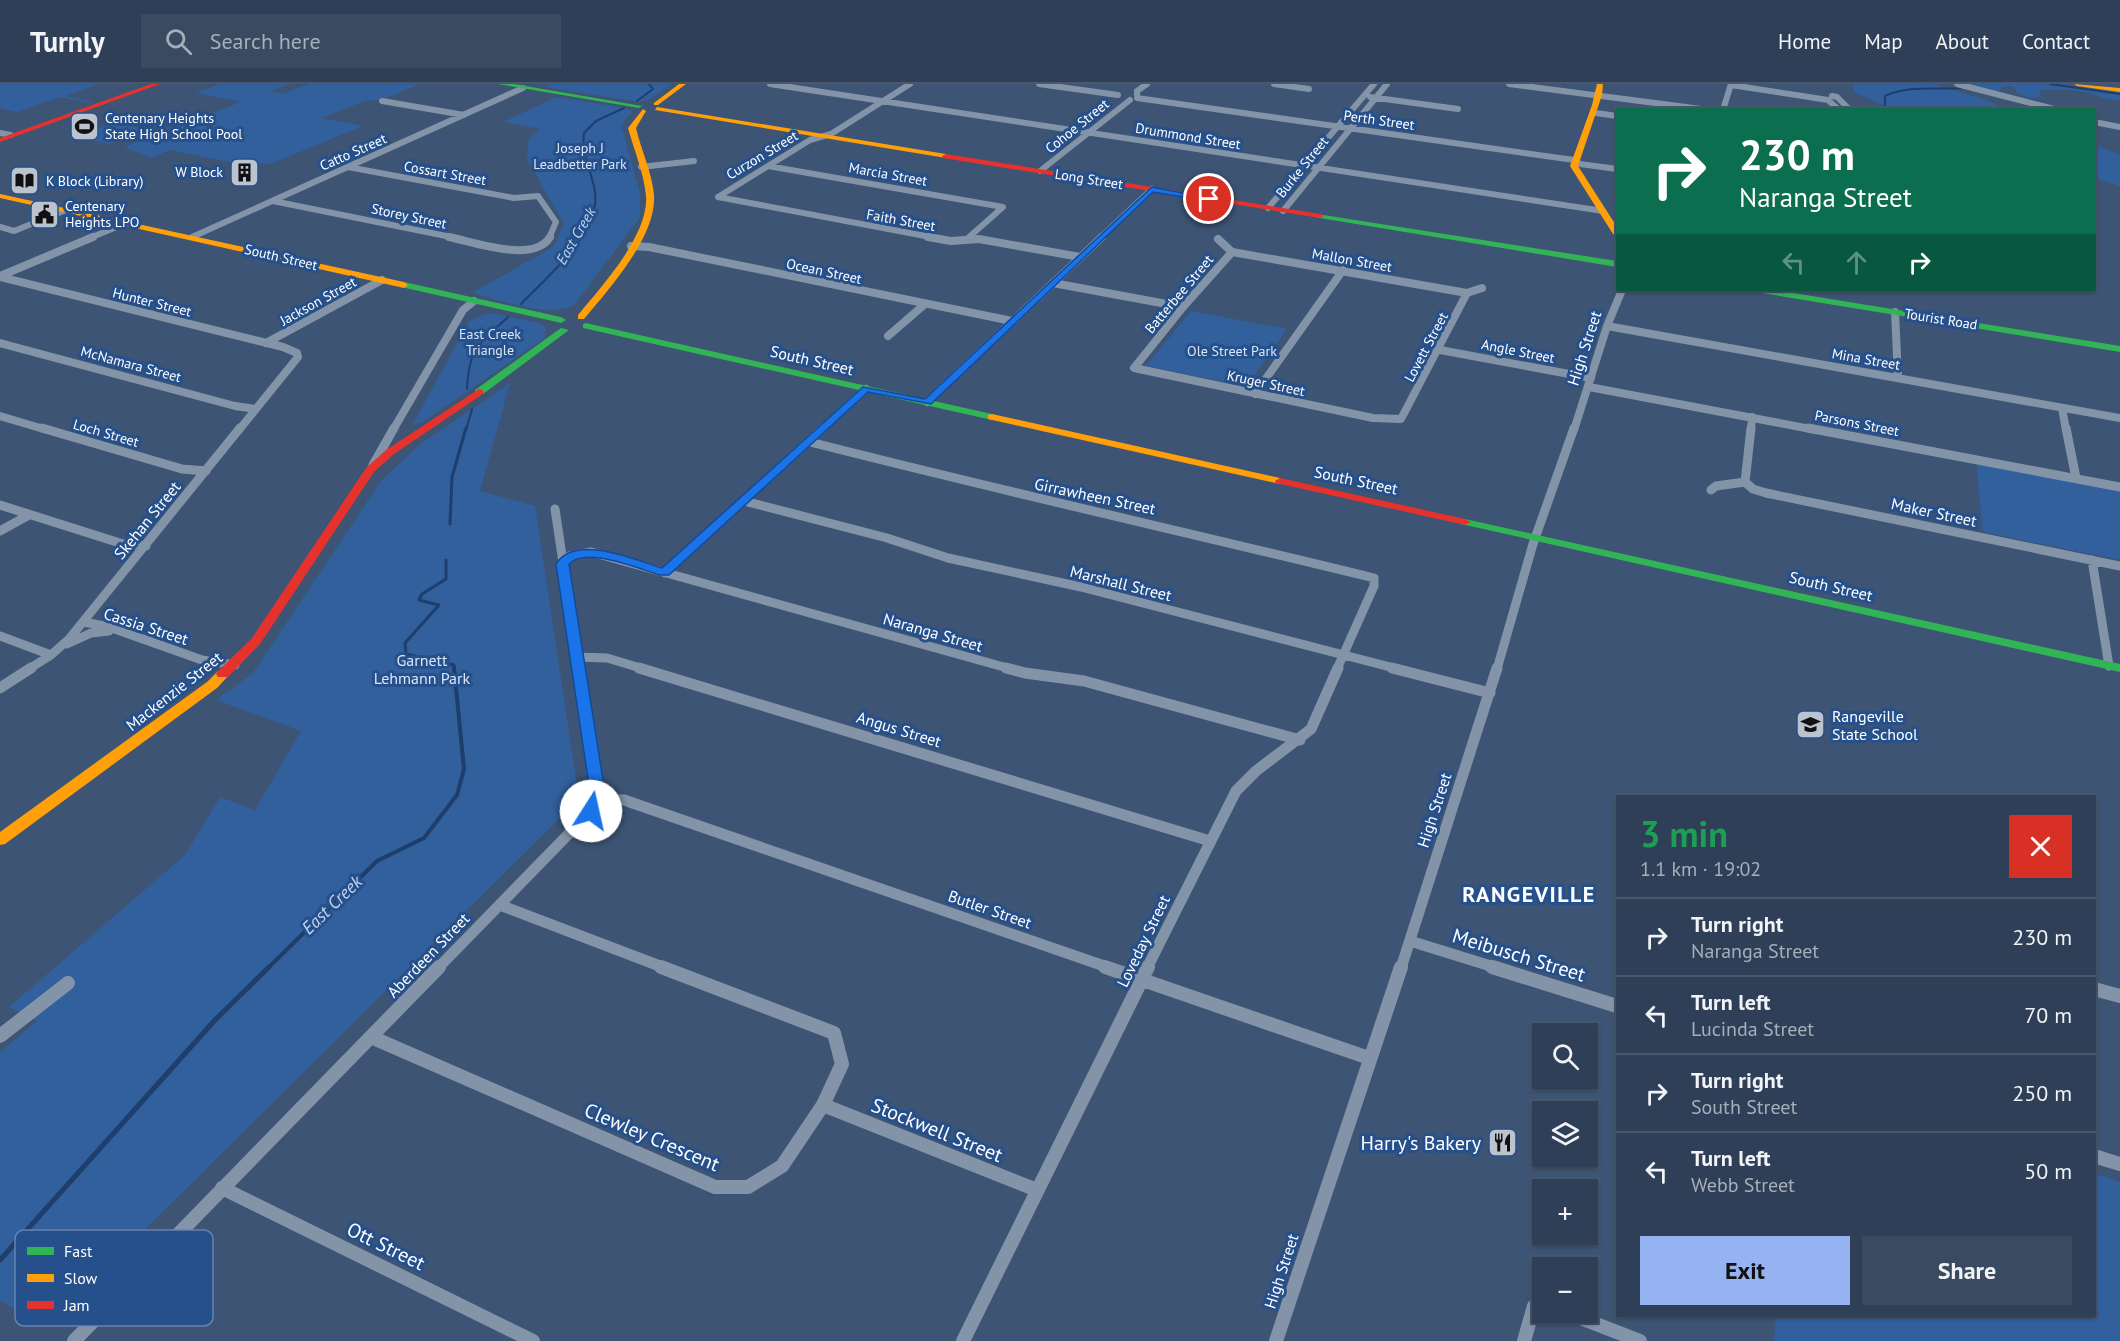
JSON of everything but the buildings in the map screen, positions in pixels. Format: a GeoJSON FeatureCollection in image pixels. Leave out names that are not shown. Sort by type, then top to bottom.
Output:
{"type":"FeatureCollection","features":[{"type":"Feature","properties":{"kind":"main road"},"geometry":{"type":"LineString","coordinates":[[4,136],[157,84]]}},
{"type":"Feature","properties":{"kind":"main road"},"geometry":{"type":"LineString","coordinates":[[501,84],[641,108],[657,107],[683,84]]}},
{"type":"Feature","properties":{"kind":"main road"},"geometry":{"type":"LineString","coordinates":[[2077,84],[2120,90]]}},
{"type":"Feature","properties":{"kind":"main road"},"geometry":{"type":"LineString","coordinates":[[1600,90],[1596,113],[1575,154],[1574,169],[1616,232]]}},
{"type":"Feature","properties":{"kind":"main road","name":"Long Street"},"geometry":{"type":"LineString","coordinates":[[657,107],[1616,266]]}},
{"type":"Feature","properties":{"kind":"main road"},"geometry":{"type":"LineString","coordinates":[[563,325],[583,321],[602,294],[650,212],[649,198],[632,128],[641,108]]}},
{"type":"Feature","properties":{"kind":"main road","name":"South Street"},"geometry":{"type":"LineString","coordinates":[[0,196],[474,301],[563,325]]}},
{"type":"Feature","properties":{"kind":"main road","name":"Tourist Road"},"geometry":{"type":"LineString","coordinates":[[1768,291],[2120,349]]}},
{"type":"Feature","properties":{"kind":"main road","name":"South Street"},"geometry":{"type":"LineString","coordinates":[[583,321],[866,389],[2114,667]]}},
{"type":"Feature","properties":{"kind":"main road","name":"Mackenzie Street"},"geometry":{"type":"LineString","coordinates":[[0,840],[184,707],[235,665],[256,641],[370,471],[411,437],[472,397],[563,325]]}},
{"type":"Feature","properties":{"kind":"street","name":"Drummond Street"},"geometry":{"type":"LineString","coordinates":[[770,84],[1603,211]]}},
{"type":"Feature","properties":{"kind":"street","name":"Curzon Street"},"geometry":{"type":"LineString","coordinates":[[718,197],[901,84]]}},
{"type":"Feature","properties":{"kind":"street","name":"Curzon Street"},"geometry":{"type":"LineString","coordinates":[[821,135],[831,134],[910,84]]}},
{"type":"Feature","properties":{"kind":"street"},"geometry":{"type":"LineString","coordinates":[[1039,84],[1123,96]]}},
{"type":"Feature","properties":{"kind":"street","name":"Cohoe Street"},"geometry":{"type":"LineString","coordinates":[[1036,170],[1087,132],[1136,84]]}},
{"type":"Feature","properties":{"kind":"street"},"geometry":{"type":"LineString","coordinates":[[1137,96],[1137,91],[1146,84]]}},
{"type":"Feature","properties":{"kind":"street"},"geometry":{"type":"LineString","coordinates":[[1274,84],[1309,89]]}},
{"type":"Feature","properties":{"kind":"street","name":"Burke Street"},"geometry":{"type":"LineString","coordinates":[[1268,208],[1335,126],[1374,84]]}},
{"type":"Feature","properties":{"kind":"street","name":"Burke Street"},"geometry":{"type":"LineString","coordinates":[[1283,211],[1387,84]]}},
{"type":"Feature","properties":{"kind":"street"},"geometry":{"type":"LineString","coordinates":[[1509,84],[1600,90],[1698,108]]}},
{"type":"Feature","properties":{"kind":"street"},"geometry":{"type":"LineString","coordinates":[[1957,84],[2050,108]]}},
{"type":"Feature","properties":{"kind":"street"},"geometry":{"type":"LineString","coordinates":[[1724,108],[1731,85],[1828,100],[1837,108]]}},
{"type":"Feature","properties":{"kind":"street","name":"Catto Street"},"geometry":{"type":"LineString","coordinates":[[192,237],[523,88]]}},
{"type":"Feature","properties":{"kind":"street"},"geometry":{"type":"LineString","coordinates":[[1822,94],[1837,97],[1848,108]]}},
{"type":"Feature","properties":{"kind":"street","name":"Perth Street"},"geometry":{"type":"LineString","coordinates":[[1123,96],[1137,96],[1574,160],[1580,164],[1616,169]]}},
{"type":"Feature","properties":{"kind":"street"},"geometry":{"type":"LineString","coordinates":[[1364,96],[1458,109]]}},
{"type":"Feature","properties":{"kind":"street"},"geometry":{"type":"LineString","coordinates":[[381,101],[465,115]]}},
{"type":"Feature","properties":{"kind":"street"},"geometry":{"type":"LineString","coordinates":[[1596,113],[1616,116]]}},
{"type":"Feature","properties":{"kind":"street","name":"Cohoe Street"},"geometry":{"type":"LineString","coordinates":[[1036,170],[1095,117]]}},
{"type":"Feature","properties":{"kind":"street"},"geometry":{"type":"LineString","coordinates":[[2096,122],[2120,127]]}},
{"type":"Feature","properties":{"kind":"street"},"geometry":{"type":"LineString","coordinates":[[641,167],[694,161]]}},
{"type":"Feature","properties":{"kind":"street","name":"Marcia Street"},"geometry":{"type":"LineString","coordinates":[[768,166],[1003,207],[968,238]]}},
{"type":"Feature","properties":{"kind":"street","name":"Cossart Street"},"geometry":{"type":"LineString","coordinates":[[348,167],[514,198],[538,196],[556,222],[549,239],[541,248]]}},
{"type":"Feature","properties":{"kind":"street"},"geometry":{"type":"LineString","coordinates":[[927,402],[1152,189]]}},
{"type":"Feature","properties":{"kind":"street","name":"Faith Street"},"geometry":{"type":"LineString","coordinates":[[718,197],[951,241],[968,238],[1080,257]]}},
{"type":"Feature","properties":{"kind":"street","name":"Storey Street"},"geometry":{"type":"LineString","coordinates":[[273,201],[508,249],[530,251],[541,248]]}},
{"type":"Feature","properties":{"kind":"street"},"geometry":{"type":"LineString","coordinates":[[0,228],[14,231],[66,210]]}},
{"type":"Feature","properties":{"kind":"street"},"geometry":{"type":"LineString","coordinates":[[0,277],[126,223]]}},
{"type":"Feature","properties":{"kind":"street","name":"Batterbee Street"},"geometry":{"type":"LineString","coordinates":[[1134,368],[1183,307],[1233,252],[1218,239]]}},
{"type":"Feature","properties":{"kind":"street","name":"Ocean Street"},"geometry":{"type":"LineString","coordinates":[[631,246],[649,247],[1012,321]]}},
{"type":"Feature","properties":{"kind":"street","name":"Mallon Street"},"geometry":{"type":"LineString","coordinates":[[1233,252],[1467,293]]}},
{"type":"Feature","properties":{"kind":"street"},"geometry":{"type":"LineString","coordinates":[[1255,394],[1342,270]]}},
{"type":"Feature","properties":{"kind":"street","name":"Hunter Street"},"geometry":{"type":"LineString","coordinates":[[0,277],[266,343],[297,353]]}},
{"type":"Feature","properties":{"kind":"street","name":"Jackson Street"},"geometry":{"type":"LineString","coordinates":[[266,343],[382,280]]}},
{"type":"Feature","properties":{"kind":"street"},"geometry":{"type":"LineString","coordinates":[[1053,283],[1183,307]]}},
{"type":"Feature","properties":{"kind":"street"},"geometry":{"type":"LineString","coordinates":[[1467,293],[1478,292],[1482,288]]}},
{"type":"Feature","properties":{"kind":"street","name":"High Street"},"geometry":{"type":"LineString","coordinates":[[1276,1341],[1410,941],[1490,693],[1537,537],[1607,326],[1622,291]]}},
{"type":"Feature","properties":{"kind":"street","name":"Lovett Street"},"geometry":{"type":"LineString","coordinates":[[1393,420],[1401,419],[1405,415],[1467,293]]}},
{"type":"Feature","properties":{"kind":"street","name":"Mackenzie Street"},"geometry":{"type":"LineString","coordinates":[[370,471],[463,310],[474,301]]}},
{"type":"Feature","properties":{"kind":"street"},"geometry":{"type":"LineString","coordinates":[[888,336],[925,304]]}},
{"type":"Feature","properties":{"kind":"street"},"geometry":{"type":"LineString","coordinates":[[1895,312],[1898,378]]}},
{"type":"Feature","properties":{"kind":"street","name":"Mina Street"},"geometry":{"type":"LineString","coordinates":[[1607,326],[2120,418]]}},
{"type":"Feature","properties":{"kind":"street","name":"McNamara Street"},"geometry":{"type":"LineString","coordinates":[[0,343],[235,406],[256,409]]}},
{"type":"Feature","properties":{"kind":"street","name":"Angle Street"},"geometry":{"type":"LineString","coordinates":[[1440,350],[1590,382]]}},
{"type":"Feature","properties":{"kind":"street","name":"Skehan Street"},"geometry":{"type":"LineString","coordinates":[[0,688],[51,655],[84,622],[291,366],[298,357],[297,353]]}},
{"type":"Feature","properties":{"kind":"street","name":"Kruger Street"},"geometry":{"type":"LineString","coordinates":[[1134,368],[1373,418],[1393,420]]}},
{"type":"Feature","properties":{"kind":"street","name":"Parsons Street"},"geometry":{"type":"LineString","coordinates":[[1590,382],[1752,417],[2120,486]]}},
{"type":"Feature","properties":{"kind":"street"},"geometry":{"type":"LineString","coordinates":[[665,573],[866,389]]}},
{"type":"Feature","properties":{"kind":"street"},"geometry":{"type":"LineString","coordinates":[[2062,408],[2076,478]]}},
{"type":"Feature","properties":{"kind":"street","name":"Loch Street"},"geometry":{"type":"LineString","coordinates":[[0,416],[182,469],[206,471]]}},
{"type":"Feature","properties":{"kind":"street"},"geometry":{"type":"LineString","coordinates":[[1711,490],[1716,486],[1745,482],[1752,417]]}},
{"type":"Feature","properties":{"kind":"street"},"geometry":{"type":"LineString","coordinates":[[393,431],[411,437]]}},
{"type":"Feature","properties":{"kind":"street","name":"Girrawheen Street"},"geometry":{"type":"LineString","coordinates":[[810,442],[1031,498],[1102,512],[1374,578]]}},
{"type":"Feature","properties":{"kind":"street","name":"Maker Street"},"geometry":{"type":"LineString","coordinates":[[1745,482],[1753,489],[1766,493],[2120,566]]}},
{"type":"Feature","properties":{"kind":"street","name":"Marshall Street"},"geometry":{"type":"LineString","coordinates":[[744,501],[887,538],[948,558],[1081,587],[1490,693]]}},
{"type":"Feature","properties":{"kind":"street"},"geometry":{"type":"LineString","coordinates":[[0,505],[123,544],[146,546]]}},
{"type":"Feature","properties":{"kind":"street"},"geometry":{"type":"LineString","coordinates":[[555,509],[598,799]]}},
{"type":"Feature","properties":{"kind":"street"},"geometry":{"type":"LineString","coordinates":[[0,531],[29,515]]}},
{"type":"Feature","properties":{"kind":"street","name":"Naranga Street"},"geometry":{"type":"LineString","coordinates":[[562,564],[570,556],[591,552],[1024,673],[1084,681],[1300,740]]}},
{"type":"Feature","properties":{"kind":"street"},"geometry":{"type":"LineString","coordinates":[[2092,560],[2114,667]]}},
{"type":"Feature","properties":{"kind":"street","name":"Loveday Street"},"geometry":{"type":"LineString","coordinates":[[963,1341],[1210,840],[1239,788],[1248,777],[1300,740],[1311,729],[1374,586],[1374,578]]}},
{"type":"Feature","properties":{"kind":"street","name":"Cassia Street"},"geometry":{"type":"LineString","coordinates":[[84,622],[118,630],[202,660],[235,665]]}},
{"type":"Feature","properties":{"kind":"street"},"geometry":{"type":"LineString","coordinates":[[61,646],[91,633],[118,630]]}},
{"type":"Feature","properties":{"kind":"street"},"geometry":{"type":"LineString","coordinates":[[0,636],[51,655]]}},
{"type":"Feature","properties":{"kind":"street","name":"Angus Street"},"geometry":{"type":"LineString","coordinates":[[577,657],[607,658],[1210,840]]}},
{"type":"Feature","properties":{"kind":"street","name":"Aberdeen Street"},"geometry":{"type":"LineString","coordinates":[[181,1230],[591,811],[598,799]]}},
{"type":"Feature","properties":{"kind":"street","name":"Butler Street"},"geometry":{"type":"LineString","coordinates":[[598,799],[624,800],[1369,1058]]}},
{"type":"Feature","properties":{"kind":"street","name":"Clewley Crescent"},"geometry":{"type":"LineString","coordinates":[[371,1037],[715,1187],[748,1187],[782,1166],[823,1105],[842,1064],[834,1033],[500,905]]}},
{"type":"Feature","properties":{"kind":"street","name":"Meibusch Street"},"geometry":{"type":"LineString","coordinates":[[1410,941],[1616,1006]]}},
{"type":"Feature","properties":{"kind":"street"},"geometry":{"type":"LineString","coordinates":[[0,1036],[68,983]]}},
{"type":"Feature","properties":{"kind":"street"},"geometry":{"type":"LineString","coordinates":[[2096,990],[2120,996]]}},
{"type":"Feature","properties":{"kind":"street","name":"Stockwell Street"},"geometry":{"type":"LineString","coordinates":[[823,1105],[1037,1190]]}},
{"type":"Feature","properties":{"kind":"street"},"geometry":{"type":"LineString","coordinates":[[2096,1156],[2120,1164]]}},
{"type":"Feature","properties":{"kind":"street","name":"Ott Street"},"geometry":{"type":"LineString","coordinates":[[222,1188],[533,1341]]}},
{"type":"Feature","properties":{"kind":"street"},"geometry":{"type":"LineString","coordinates":[[1524,1341],[1532,1322]]}},
{"type":"Feature","properties":{"kind":"street"},"geometry":{"type":"LineString","coordinates":[[1593,1323],[1640,1341]]}},
{"type":"Feature","properties":{"kind":"street","name":"Aberdeen Street"},"geometry":{"type":"LineString","coordinates":[[74,1341],[89,1326]]}},
{"type":"Feature","properties":{"kind":"green space"},"geometry":{"type":"Polygon","coordinates":[[[0,84],[99,84],[65,96],[93,102],[60,97],[17,112],[0,108],[0,84]]]}},
{"type":"Feature","properties":{"kind":"green space"},"geometry":{"type":"Polygon","coordinates":[[[220,84],[289,84],[271,91],[283,94],[309,84],[420,84],[381,100],[365,101],[321,118],[363,126],[270,164],[250,162],[244,165],[170,150],[151,158],[124,147],[241,102],[196,93],[220,84]]]}},
{"type":"Feature","properties":{"kind":"green space"},"geometry":{"type":"Polygon","coordinates":[[[550,84],[672,84],[648,100],[640,102],[544,87],[550,84]]]}},
{"type":"Feature","properties":{"kind":"green space"},"geometry":{"type":"Polygon","coordinates":[[[1853,84],[1934,84],[2005,108],[1869,108],[1885,106],[1854,92],[1853,84]]]}},
{"type":"Feature","properties":{"kind":"green space"},"geometry":{"type":"Polygon","coordinates":[[[1964,84],[2065,84],[2120,92],[2120,100],[2109,100],[2082,91],[2058,90],[2039,91],[2041,97],[2029,98],[2017,93],[2016,89],[2011,86],[2002,87],[1998,93],[1964,84]]]}},
{"type":"Feature","properties":{"kind":"green space","name":"Joseph J Leadbetter Park"},"geometry":{"type":"Polygon","coordinates":[[[556,97],[626,108],[633,112],[624,121],[622,128],[640,193],[640,217],[576,303],[567,308],[555,310],[526,307],[472,293],[553,247],[564,224],[527,159],[529,138],[540,129],[503,122],[556,97]]]}},
{"type":"Feature","properties":{"kind":"green space"},"geometry":{"type":"Polygon","coordinates":[[[111,124],[150,129],[109,144],[74,136],[111,124]]]}},
{"type":"Feature","properties":{"kind":"green space"},"geometry":{"type":"Polygon","coordinates":[[[2096,145],[2120,155],[2120,186],[2096,179],[2096,145]]]}},
{"type":"Feature","properties":{"kind":"green space","name":"Ole Street Park"},"geometry":{"type":"Polygon","coordinates":[[[1191,311],[1287,329],[1247,386],[1146,366],[1191,311]]]}},
{"type":"Feature","properties":{"kind":"green space","name":"East Creek Triangle"},"geometry":{"type":"Polygon","coordinates":[[[484,314],[497,314],[542,324],[546,328],[545,338],[423,422],[413,424],[469,321],[484,314]]]}},
{"type":"Feature","properties":{"kind":"green space","name":"Garnett Lehmann Park"},"geometry":{"type":"Polygon","coordinates":[[[510,383],[480,491],[535,506],[579,799],[145,1230],[15,1230],[15,1309],[0,1301],[0,1052],[37,1021],[9,1007],[185,855],[220,797],[255,810],[301,731],[216,700],[253,673],[381,481],[419,445],[510,383]]]}},
{"type":"Feature","properties":{"kind":"green space"},"geometry":{"type":"Polygon","coordinates":[[[1976,462],[2120,489],[2120,560],[1983,532],[1976,462]]]}},
{"type":"Feature","properties":{"kind":"green space"},"geometry":{"type":"Polygon","coordinates":[[[2096,1174],[2120,1182],[2120,1341],[1774,1341],[1776,1317],[2096,1317],[2096,1174]]]}},
{"type":"Feature","properties":{"kind":"waterway","name":"East Creek"},"geometry":{"type":"LineString","coordinates":[[637,101],[653,89],[649,84]]}},
{"type":"Feature","properties":{"kind":"waterway"},"geometry":{"type":"LineString","coordinates":[[2050,84],[2120,94]]}},
{"type":"Feature","properties":{"kind":"waterway"},"geometry":{"type":"LineString","coordinates":[[1885,108],[1885,96],[1903,90],[1961,88]]}},
{"type":"Feature","properties":{"kind":"waterway","name":"East Creek"},"geometry":{"type":"LineString","coordinates":[[521,304],[570,253],[581,238],[595,207],[594,185],[585,156],[584,133],[596,121],[624,108]]}},
{"type":"Feature","properties":{"kind":"waterway","name":"East Creek"},"geometry":{"type":"LineString","coordinates":[[467,389],[470,364],[477,347],[508,317]]}},
{"type":"Feature","properties":{"kind":"waterway","name":"East Creek"},"geometry":{"type":"LineString","coordinates":[[466,430],[472,409]]}},
{"type":"Feature","properties":{"kind":"waterway","name":"East Creek"},"geometry":{"type":"LineString","coordinates":[[450,524],[452,477],[466,428]]}},
{"type":"Feature","properties":{"kind":"waterway","name":"East Creek"},"geometry":{"type":"LineString","coordinates":[[446,560],[446,579],[422,594],[419,600],[439,605],[405,643],[406,654],[454,665],[454,668]]}},
{"type":"Feature","properties":{"kind":"waterway","name":"East Creek"},"geometry":{"type":"LineString","coordinates":[[268,968],[377,861],[424,838],[457,795],[464,769],[454,668]]}},
{"type":"Feature","properties":{"kind":"waterway","name":"East Creek"},"geometry":{"type":"LineString","coordinates":[[27,1230],[215,1020],[269,967]]}},
{"type":"Feature","properties":{"kind":"waterway","name":"East Creek"},"geometry":{"type":"LineString","coordinates":[[0,1260],[15,1243]]}},
{"type":"Feature","properties":{"kind":"traffic: fast"},"geometry":{"type":"LineString","coordinates":[[501,84],[639,106]]}},
{"type":"Feature","properties":{"kind":"traffic: fast"},"geometry":{"type":"LineString","coordinates":[[1320,216],[1616,264]]}},
{"type":"Feature","properties":{"kind":"traffic: fast"},"geometry":{"type":"LineString","coordinates":[[404,285],[561,320]]}},
{"type":"Feature","properties":{"kind":"traffic: fast"},"geometry":{"type":"LineString","coordinates":[[1768,291],[2120,349]]}},
{"type":"Feature","properties":{"kind":"traffic: fast"},"geometry":{"type":"LineString","coordinates":[[586,326],[992,417]]}},
{"type":"Feature","properties":{"kind":"traffic: fast"},"geometry":{"type":"LineString","coordinates":[[479,392],[564,330]]}},
{"type":"Feature","properties":{"kind":"traffic: fast"},"geometry":{"type":"LineString","coordinates":[[1465,522],[2120,668]]}},
{"type":"Feature","properties":{"kind":"traffic: slow"},"geometry":{"type":"LineString","coordinates":[[656,104],[683,84]]}},
{"type":"Feature","properties":{"kind":"traffic: slow"},"geometry":{"type":"LineString","coordinates":[[1600,84],[1596,105],[1574,166],[1616,232]]}},
{"type":"Feature","properties":{"kind":"traffic: slow"},"geometry":{"type":"LineString","coordinates":[[2077,84],[2120,90]]}},
{"type":"Feature","properties":{"kind":"traffic: slow"},"geometry":{"type":"LineString","coordinates":[[657,109],[946,156]]}},
{"type":"Feature","properties":{"kind":"traffic: slow"},"geometry":{"type":"LineString","coordinates":[[581,317],[623,263],[648,216],[650,195],[632,128],[643,111]]}},
{"type":"Feature","properties":{"kind":"traffic: slow"},"geometry":{"type":"LineString","coordinates":[[0,196],[404,285]]}},
{"type":"Feature","properties":{"kind":"traffic: slow"},"geometry":{"type":"LineString","coordinates":[[992,417],[1280,481]]}},
{"type":"Feature","properties":{"kind":"traffic: slow"},"geometry":{"type":"LineString","coordinates":[[0,840],[212,685],[223,674]]}},
{"type":"Feature","properties":{"kind":"traffic: jam"},"geometry":{"type":"LineString","coordinates":[[0,140],[157,84]]}},
{"type":"Feature","properties":{"kind":"traffic: jam"},"geometry":{"type":"LineString","coordinates":[[946,156],[1320,216]]}},
{"type":"Feature","properties":{"kind":"traffic: jam"},"geometry":{"type":"LineString","coordinates":[[223,674],[256,641],[370,470],[390,452],[479,392]]}},
{"type":"Feature","properties":{"kind":"traffic: jam"},"geometry":{"type":"LineString","coordinates":[[1280,481],[1465,522]]}},
{"type":"Feature","properties":{"kind":"place","name":"Centenary Heights State High School Pool"},"geometry":{"type":"Point","coordinates":[84,126]}},
{"type":"Feature","properties":{"kind":"place","name":"W Block"},"geometry":{"type":"Point","coordinates":[244,172]}},
{"type":"Feature","properties":{"kind":"place","name":"K Block (Library)"},"geometry":{"type":"Point","coordinates":[25,181]}},
{"type":"Feature","properties":{"kind":"place","name":"Centenary Heights LPO"},"geometry":{"type":"Point","coordinates":[44,214]}},
{"type":"Feature","properties":{"kind":"place","name":"Rangeville State School"},"geometry":{"type":"Point","coordinates":[1811,725]}},
{"type":"Feature","properties":{"kind":"place","name":"Harry's Bakery"},"geometry":{"type":"Point","coordinates":[1502,1143]}},
{"type":"Feature","properties":{"kind":"district","name":"RANGEVILLE"},"geometry":{"type":"Point","coordinates":[1529,894]}},
{"type":"Feature","properties":{"kind":"route"},"geometry":{"type":"LineString","coordinates":[[591,811],[598,799],[562,564],[566,559],[574,554],[591,552],[665,573],[866,389],[927,402],[1152,189],[1209,199]]}}]}
